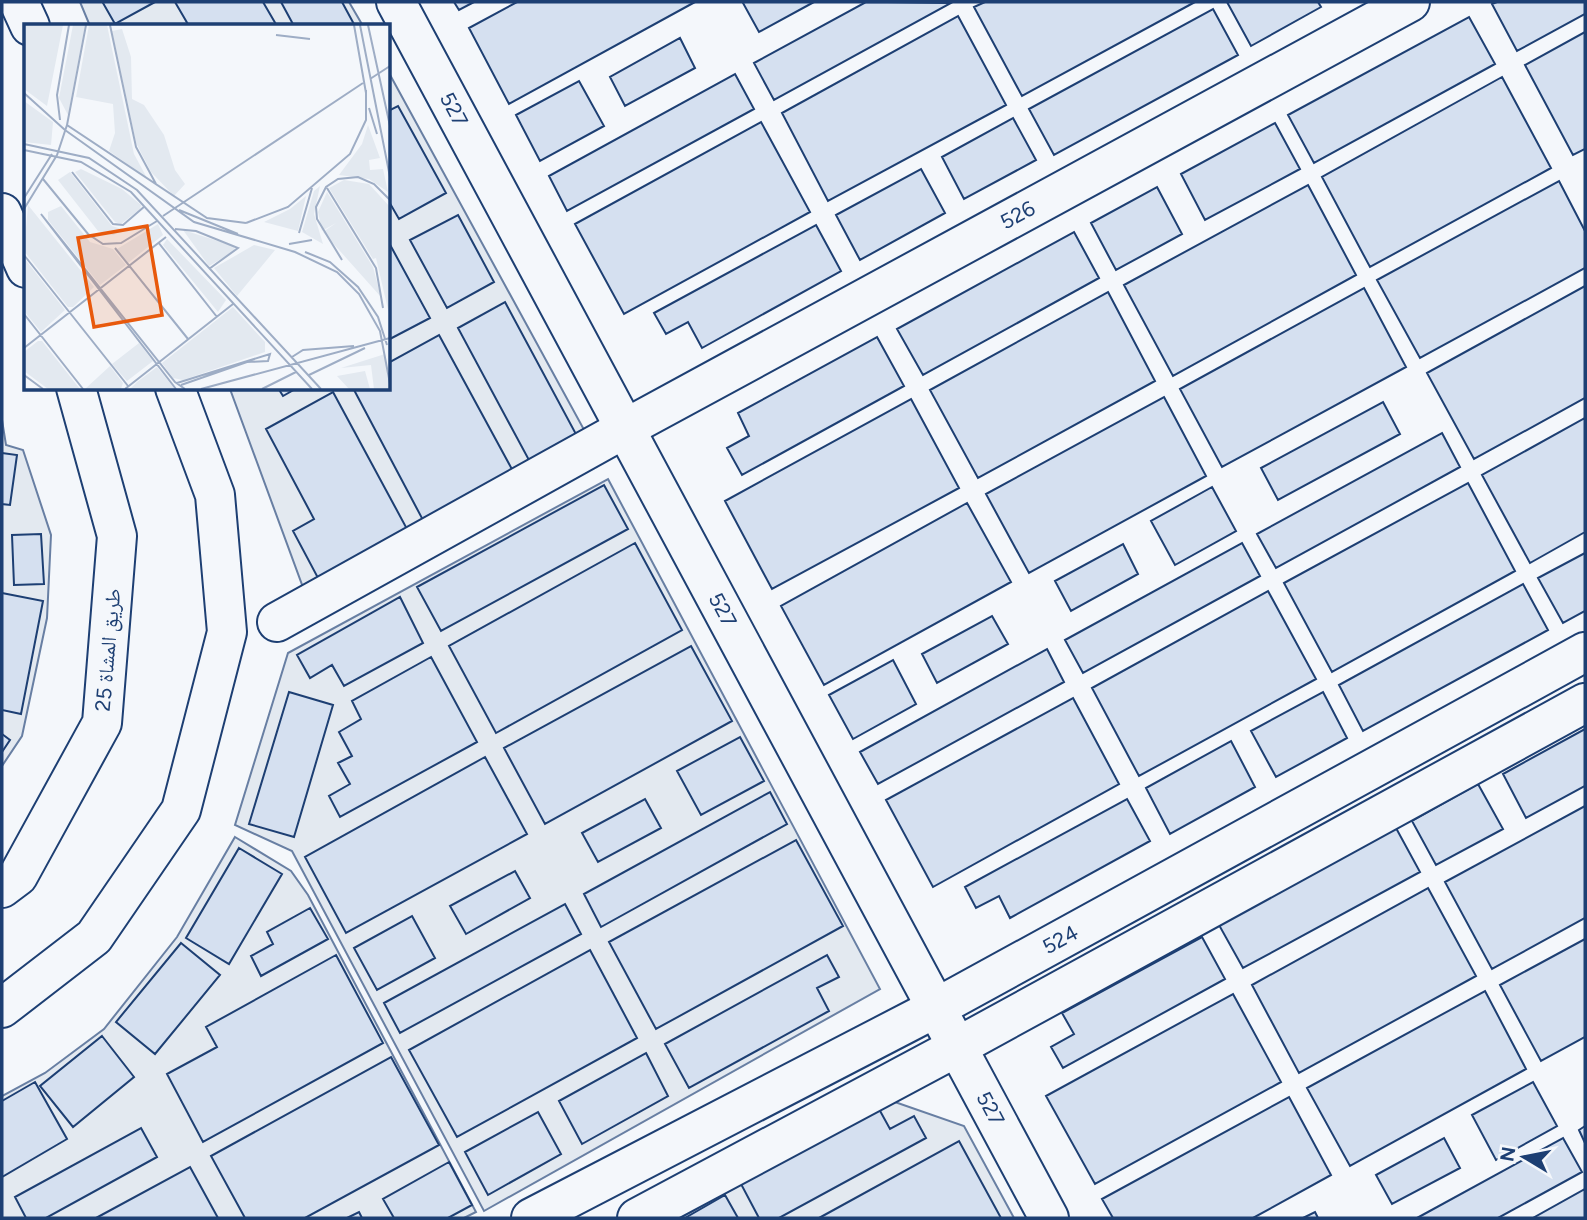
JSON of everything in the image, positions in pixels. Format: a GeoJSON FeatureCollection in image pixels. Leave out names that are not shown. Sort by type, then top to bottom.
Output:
{"type":"FeatureCollection","features":[{"type":"Feature","properties":{"kind":"street"},"geometry":{"type":"LineString","coordinates":[[19,2],[29,24]]}},
{"type":"Feature","properties":{"kind":"street","name":"527"},"geometry":{"type":"LineString","coordinates":[[396,2],[1049,1218]]}},
{"type":"Feature","properties":{"kind":"street","name":"526"},"geometry":{"type":"LineString","coordinates":[[277,622],[626,428],[1409,2]]}},
{"type":"Feature","properties":{"kind":"street"},"geometry":{"type":"LineString","coordinates":[[2,213],[24,263]]}},
{"type":"Feature","properties":{"kind":"street","name":"طريق المشاة 25"},"geometry":{"type":"LineString","coordinates":[[2,888],[18,876],[103,723],[117,536],[77,390]]}},
{"type":"Feature","properties":{"kind":"street"},"geometry":{"type":"LineString","coordinates":[[2,1008],[94,937],[181,810],[227,632],[215,495],[176,390]]}},
{"type":"Feature","properties":{"kind":"street","name":"524"},"geometry":{"type":"LineString","coordinates":[[531,1218],[936,1008],[1585,652]]}},
{"type":"Feature","properties":{"kind":"street","name":"524"},"geometry":{"type":"LineString","coordinates":[[637,1218],[957,1047],[1585,703]]}},
{"type":"Feature","properties":{"kind":"shaded area"},"geometry":{"type":"Polygon","coordinates":[[[80,2],[349,2],[362,24],[89,24],[80,2]]]}},
{"type":"Feature","properties":{"kind":"shaded area"},"geometry":{"type":"Polygon","coordinates":[[[390,75],[588,437],[304,590],[230,390],[390,390],[390,75]]]}},
{"type":"Feature","properties":{"kind":"shaded area"},"geometry":{"type":"Polygon","coordinates":[[[2,420],[6,445],[23,450],[51,535],[47,618],[22,736],[2,766],[2,420]]]}},
{"type":"Feature","properties":{"kind":"shaded area"},"geometry":{"type":"Polygon","coordinates":[[[608,479],[880,989],[484,1211],[292,851],[235,825],[288,653],[608,479]]]}},
{"type":"Feature","properties":{"kind":"shaded area"},"geometry":{"type":"Polygon","coordinates":[[[235,837],[291,871],[308,895],[476,1212],[464,1218],[2,1218],[2,1096],[45,1073],[104,1029],[177,937],[235,837]]]}},
{"type":"Feature","properties":{"kind":"shaded area"},"geometry":{"type":"Polygon","coordinates":[[[892,1101],[964,1126],[1014,1218],[680,1218],[892,1101]]]}},
{"type":"Feature","properties":{"kind":"building"},"geometry":{"type":"Polygon","coordinates":[[[155,2],[115,24],[103,3],[155,2]]]}},
{"type":"Feature","properties":{"kind":"building"},"geometry":{"type":"Polygon","coordinates":[[[175,2],[263,2],[276,24],[188,24],[175,2]]]}},
{"type":"Feature","properties":{"kind":"building"},"geometry":{"type":"Polygon","coordinates":[[[281,2],[342,2],[354,24],[293,24],[281,2]]]}},
{"type":"Feature","properties":{"kind":"building"},"geometry":{"type":"Polygon","coordinates":[[[454,2],[474,2],[459,10],[454,2]]]}},
{"type":"Feature","properties":{"kind":"building"},"geometry":{"type":"Polygon","coordinates":[[[517,2],[695,2],[509,104],[469,28],[517,2]]]}},
{"type":"Feature","properties":{"kind":"building"},"geometry":{"type":"Polygon","coordinates":[[[814,2],[759,32],[743,3],[814,2]]]}},
{"type":"Feature","properties":{"kind":"building"},"geometry":{"type":"Polygon","coordinates":[[[866,2],[951,3],[774,100],[754,63],[866,2]]]}},
{"type":"Feature","properties":{"kind":"building"},"geometry":{"type":"Polygon","coordinates":[[[985,2],[1195,2],[1022,96],[974,7],[985,2]]]}},
{"type":"Feature","properties":{"kind":"building"},"geometry":{"type":"Polygon","coordinates":[[[1227,2],[1318,2],[1321,7],[1251,46],[1227,2]]]}},
{"type":"Feature","properties":{"kind":"building"},"geometry":{"type":"Polygon","coordinates":[[[1585,2],[1585,14],[1517,51],[1492,4],[1585,2]]]}},
{"type":"Feature","properties":{"kind":"building"},"geometry":{"type":"Polygon","coordinates":[[[1213,9],[1238,55],[1054,155],[1029,109],[1213,9]]]}},
{"type":"Feature","properties":{"kind":"building"},"geometry":{"type":"Polygon","coordinates":[[[958,16],[1006,105],[828,201],[782,113],[958,16]]]}},
{"type":"Feature","properties":{"kind":"building"},"geometry":{"type":"Polygon","coordinates":[[[1469,17],[1495,64],[1314,163],[1288,115],[1469,17]]]}},
{"type":"Feature","properties":{"kind":"building"},"geometry":{"type":"Polygon","coordinates":[[[1585,32],[1585,149],[1573,155],[1525,65],[1585,32]]]}},
{"type":"Feature","properties":{"kind":"building"},"geometry":{"type":"Polygon","coordinates":[[[680,38],[695,68],[625,106],[610,77],[680,38]]]}},
{"type":"Feature","properties":{"kind":"building"},"geometry":{"type":"Polygon","coordinates":[[[735,74],[754,109],[567,211],[549,176],[735,74]]]}},
{"type":"Feature","properties":{"kind":"building"},"geometry":{"type":"Polygon","coordinates":[[[1502,77],[1551,168],[1370,267],[1322,177],[1502,77]]]}},
{"type":"Feature","properties":{"kind":"building"},"geometry":{"type":"Polygon","coordinates":[[[579,81],[604,126],[540,161],[516,115],[579,81]]]}},
{"type":"Feature","properties":{"kind":"building"},"geometry":{"type":"Polygon","coordinates":[[[398,106],[446,193],[399,219],[390,203],[390,110],[398,106]]]}},
{"type":"Feature","properties":{"kind":"building"},"geometry":{"type":"Polygon","coordinates":[[[1013,118],[1036,160],[964,199],[942,157],[1013,118]]]}},
{"type":"Feature","properties":{"kind":"building"},"geometry":{"type":"Polygon","coordinates":[[[761,122],[810,212],[624,314],[575,224],[761,122]]]}},
{"type":"Feature","properties":{"kind":"building"},"geometry":{"type":"Polygon","coordinates":[[[1275,123],[1300,169],[1205,220],[1181,174],[1275,123]]]}},
{"type":"Feature","properties":{"kind":"building"},"geometry":{"type":"Polygon","coordinates":[[[921,169],[945,213],[860,260],[836,215],[921,169]]]}},
{"type":"Feature","properties":{"kind":"building"},"geometry":{"type":"Polygon","coordinates":[[[1559,181],[1585,231],[1585,268],[1420,358],[1377,280],[1559,181]]]}},
{"type":"Feature","properties":{"kind":"building"},"geometry":{"type":"Polygon","coordinates":[[[1308,185],[1356,275],[1173,376],[1124,285],[1308,185]]]}},
{"type":"Feature","properties":{"kind":"building"},"geometry":{"type":"Polygon","coordinates":[[[1157,187],[1182,234],[1116,270],[1091,223],[1157,187]]]}},
{"type":"Feature","properties":{"kind":"building"},"geometry":{"type":"Polygon","coordinates":[[[458,215],[494,282],[447,308],[410,240],[458,215]]]}},
{"type":"Feature","properties":{"kind":"building"},"geometry":{"type":"Polygon","coordinates":[[[816,225],[841,271],[702,348],[688,322],[666,334],[654,313],[816,225]]]}},
{"type":"Feature","properties":{"kind":"building"},"geometry":{"type":"Polygon","coordinates":[[[1074,232],[1099,278],[923,375],[897,329],[1074,232]]]}},
{"type":"Feature","properties":{"kind":"building"},"geometry":{"type":"Polygon","coordinates":[[[390,245],[430,318],[390,339],[390,245]]]}},
{"type":"Feature","properties":{"kind":"building"},"geometry":{"type":"Polygon","coordinates":[[[1585,286],[1585,398],[1474,459],[1427,373],[1585,286]]]}},
{"type":"Feature","properties":{"kind":"building"},"geometry":{"type":"Polygon","coordinates":[[[1364,288],[1406,367],[1222,467],[1180,389],[1364,288]]]}},
{"type":"Feature","properties":{"kind":"building"},"geometry":{"type":"Polygon","coordinates":[[[1108,292],[1155,381],[978,478],[930,390],[1108,292]]]}},
{"type":"Feature","properties":{"kind":"building"},"geometry":{"type":"Polygon","coordinates":[[[505,302],[577,436],[530,462],[458,328],[505,302]]]}},
{"type":"Feature","properties":{"kind":"building"},"geometry":{"type":"Polygon","coordinates":[[[439,335],[514,473],[424,522],[354,390],[390,390],[390,362],[439,335]]]}},
{"type":"Feature","properties":{"kind":"building"},"geometry":{"type":"Polygon","coordinates":[[[877,337],[904,386],[742,475],[727,448],[749,436],[738,413],[877,337]]]}},
{"type":"Feature","properties":{"kind":"building"},"geometry":{"type":"Polygon","coordinates":[[[279,390],[294,390],[283,396],[279,390]]]}},
{"type":"Feature","properties":{"kind":"building"},"geometry":{"type":"Polygon","coordinates":[[[333,392],[407,529],[318,578],[293,531],[314,519],[266,429],[333,392]]]}},
{"type":"Feature","properties":{"kind":"building"},"geometry":{"type":"Polygon","coordinates":[[[1164,397],[1206,476],[1029,573],[986,494],[1164,397]]]}},
{"type":"Feature","properties":{"kind":"building"},"geometry":{"type":"Polygon","coordinates":[[[911,399],[959,488],[772,589],[725,501],[911,399]]]}},
{"type":"Feature","properties":{"kind":"building"},"geometry":{"type":"Polygon","coordinates":[[[1383,402],[1400,434],[1278,500],[1261,468],[1383,402]]]}},
{"type":"Feature","properties":{"kind":"building"},"geometry":{"type":"Polygon","coordinates":[[[1585,418],[1585,532],[1530,563],[1482,475],[1585,418]]]}},
{"type":"Feature","properties":{"kind":"building"},"geometry":{"type":"Polygon","coordinates":[[[1442,433],[1460,467],[1276,568],[1257,534],[1442,433]]]}},
{"type":"Feature","properties":{"kind":"building"},"geometry":{"type":"Polygon","coordinates":[[[2,453],[17,455],[10,505],[2,504],[2,453]]]}},
{"type":"Feature","properties":{"kind":"building"},"geometry":{"type":"Polygon","coordinates":[[[1468,483],[1515,571],[1332,672],[1284,583],[1468,483]]]}},
{"type":"Feature","properties":{"kind":"building"},"geometry":{"type":"Polygon","coordinates":[[[604,485],[628,529],[441,631],[417,587],[604,485]]]}},
{"type":"Feature","properties":{"kind":"building"},"geometry":{"type":"Polygon","coordinates":[[[1212,487],[1236,531],[1175,565],[1151,521],[1212,487]]]}},
{"type":"Feature","properties":{"kind":"building"},"geometry":{"type":"Polygon","coordinates":[[[967,503],[1011,582],[824,685],[781,606],[967,503]]]}},
{"type":"Feature","properties":{"kind":"building"},"geometry":{"type":"Polygon","coordinates":[[[41,534],[44,584],[14,585],[12,535],[41,534]]]}},
{"type":"Feature","properties":{"kind":"building"},"geometry":{"type":"Polygon","coordinates":[[[635,543],[682,630],[496,733],[449,646],[635,543]]]}},
{"type":"Feature","properties":{"kind":"building"},"geometry":{"type":"Polygon","coordinates":[[[1242,543],[1260,576],[1083,673],[1065,640],[1242,543]]]}},
{"type":"Feature","properties":{"kind":"building"},"geometry":{"type":"Polygon","coordinates":[[[1123,544],[1138,574],[1071,611],[1055,581],[1123,544]]]}},
{"type":"Feature","properties":{"kind":"building"},"geometry":{"type":"Polygon","coordinates":[[[1585,553],[1585,611],[1563,623],[1538,578],[1585,553]]]}},
{"type":"Feature","properties":{"kind":"building"},"geometry":{"type":"Polygon","coordinates":[[[1523,584],[1548,630],[1363,731],[1339,685],[1523,584]]]}},
{"type":"Feature","properties":{"kind":"building"},"geometry":{"type":"Polygon","coordinates":[[[1268,591],[1316,679],[1139,776],[1092,688],[1268,591]]]}},
{"type":"Feature","properties":{"kind":"building"},"geometry":{"type":"Polygon","coordinates":[[[2,593],[43,601],[21,714],[2,710],[2,593]]]}},
{"type":"Feature","properties":{"kind":"building"},"geometry":{"type":"Polygon","coordinates":[[[400,597],[423,643],[344,686],[332,665],[310,678],[297,655],[400,597]]]}},
{"type":"Feature","properties":{"kind":"building"},"geometry":{"type":"Polygon","coordinates":[[[992,616],[1008,644],[937,683],[922,654],[992,616]]]}},
{"type":"Feature","properties":{"kind":"building"},"geometry":{"type":"Polygon","coordinates":[[[691,646],[732,721],[545,824],[504,748],[691,646]]]}},
{"type":"Feature","properties":{"kind":"building"},"geometry":{"type":"Polygon","coordinates":[[[1047,649],[1064,682],[878,784],[860,752],[1047,649]]]}},
{"type":"Feature","properties":{"kind":"building"},"geometry":{"type":"Polygon","coordinates":[[[431,657],[477,742],[340,817],[329,796],[350,784],[338,763],[352,756],[339,732],[361,719],[352,701],[431,657]]]}},
{"type":"Feature","properties":{"kind":"building"},"geometry":{"type":"Polygon","coordinates":[[[893,660],[916,704],[853,739],[829,695],[893,660]]]}},
{"type":"Feature","properties":{"kind":"building"},"geometry":{"type":"Polygon","coordinates":[[[289,692],[333,705],[294,837],[249,824],[289,692]]]}},
{"type":"Feature","properties":{"kind":"building"},"geometry":{"type":"Polygon","coordinates":[[[1323,692],[1347,738],[1276,777],[1251,731],[1323,692]]]}},
{"type":"Feature","properties":{"kind":"building"},"geometry":{"type":"Polygon","coordinates":[[[1073,698],[1119,784],[933,887],[886,800],[1073,698]]]}},
{"type":"Feature","properties":{"kind":"building"},"geometry":{"type":"Polygon","coordinates":[[[1585,729],[1585,786],[1526,818],[1503,774],[1585,729]]]}},
{"type":"Feature","properties":{"kind":"building"},"geometry":{"type":"Polygon","coordinates":[[[2,734],[10,740],[2,752],[2,734]]]}},
{"type":"Feature","properties":{"kind":"building"},"geometry":{"type":"Polygon","coordinates":[[[740,737],[764,781],[701,815],[677,771],[740,737]]]}},
{"type":"Feature","properties":{"kind":"building"},"geometry":{"type":"Polygon","coordinates":[[[1231,741],[1255,787],[1170,834],[1146,788],[1231,741]]]}},
{"type":"Feature","properties":{"kind":"building"},"geometry":{"type":"Polygon","coordinates":[[[485,757],[527,834],[346,933],[305,857],[485,757]]]}},
{"type":"Feature","properties":{"kind":"building"},"geometry":{"type":"Polygon","coordinates":[[[1478,784],[1503,829],[1436,865],[1412,821],[1478,784]]]}},
{"type":"Feature","properties":{"kind":"building"},"geometry":{"type":"Polygon","coordinates":[[[770,792],[787,824],[601,927],[584,894],[770,792]]]}},
{"type":"Feature","properties":{"kind":"building"},"geometry":{"type":"Polygon","coordinates":[[[645,799],[661,828],[598,862],[582,833],[645,799]]]}},
{"type":"Feature","properties":{"kind":"building"},"geometry":{"type":"Polygon","coordinates":[[[1127,799],[1150,841],[1010,918],[999,896],[976,908],[965,887],[1127,799]]]}},
{"type":"Feature","properties":{"kind":"building"},"geometry":{"type":"Polygon","coordinates":[[[1585,806],[1585,918],[1492,969],[1445,882],[1585,806]]]}},
{"type":"Feature","properties":{"kind":"building"},"geometry":{"type":"Polygon","coordinates":[[[1396,828],[1420,872],[1243,968],[1219,925],[1396,828]]]}},
{"type":"Feature","properties":{"kind":"building"},"geometry":{"type":"Polygon","coordinates":[[[796,840],[843,926],[656,1029],[609,942],[796,840]]]}},
{"type":"Feature","properties":{"kind":"building"},"geometry":{"type":"Polygon","coordinates":[[[239,848],[282,874],[229,964],[186,938],[239,848]]]}},
{"type":"Feature","properties":{"kind":"building"},"geometry":{"type":"Polygon","coordinates":[[[515,871],[530,898],[466,934],[450,906],[515,871]]]}},
{"type":"Feature","properties":{"kind":"building"},"geometry":{"type":"Polygon","coordinates":[[[1428,888],[1476,976],[1299,1073],[1252,985],[1428,888]]]}},
{"type":"Feature","properties":{"kind":"building"},"geometry":{"type":"Polygon","coordinates":[[[565,904],[581,934],[400,1033],[384,1003],[565,904]]]}},
{"type":"Feature","properties":{"kind":"building"},"geometry":{"type":"Polygon","coordinates":[[[310,908],[328,939],[261,976],[251,956],[273,944],[267,932],[310,908]]]}},
{"type":"Feature","properties":{"kind":"building"},"geometry":{"type":"Polygon","coordinates":[[[412,916],[435,958],[377,990],[354,948],[412,916]]]}},
{"type":"Feature","properties":{"kind":"building"},"geometry":{"type":"Polygon","coordinates":[[[1202,937],[1225,979],[1063,1068],[1051,1047],[1074,1034],[1062,1013],[1202,937]]]}},
{"type":"Feature","properties":{"kind":"building"},"geometry":{"type":"Polygon","coordinates":[[[1585,939],[1585,1037],[1541,1061],[1500,985],[1585,939]]]}},
{"type":"Feature","properties":{"kind":"building"},"geometry":{"type":"Polygon","coordinates":[[[181,943],[220,975],[155,1054],[116,1022],[181,943]]]}},
{"type":"Feature","properties":{"kind":"building"},"geometry":{"type":"Polygon","coordinates":[[[590,950],[637,1038],[457,1137],[409,1050],[590,950]]]}},
{"type":"Feature","properties":{"kind":"building"},"geometry":{"type":"Polygon","coordinates":[[[336,955],[383,1043],[203,1142],[167,1074],[217,1047],[206,1027],[336,955]]]}},
{"type":"Feature","properties":{"kind":"building"},"geometry":{"type":"Polygon","coordinates":[[[827,955],[839,977],[817,988],[829,1011],[689,1088],[665,1044],[827,955]]]}},
{"type":"Feature","properties":{"kind":"building"},"geometry":{"type":"Polygon","coordinates":[[[1485,991],[1526,1069],[1350,1166],[1307,1088],[1485,991]]]}},
{"type":"Feature","properties":{"kind":"building"},"geometry":{"type":"Polygon","coordinates":[[[1233,994],[1281,1082],[1095,1184],[1046,1096],[1233,994]]]}},
{"type":"Feature","properties":{"kind":"building"},"geometry":{"type":"Polygon","coordinates":[[[102,1036],[134,1077],[73,1127],[40,1086],[102,1036]]]}},
{"type":"Feature","properties":{"kind":"building"},"geometry":{"type":"Polygon","coordinates":[[[646,1053],[668,1096],[582,1144],[559,1101],[646,1053]]]}},
{"type":"Feature","properties":{"kind":"building"},"geometry":{"type":"Polygon","coordinates":[[[391,1057],[439,1145],[305,1218],[245,1218],[211,1156],[391,1057]]]}},
{"type":"Feature","properties":{"kind":"building"},"geometry":{"type":"Polygon","coordinates":[[[35,1082],[67,1139],[2,1177],[2,1101],[35,1082]]]}},
{"type":"Feature","properties":{"kind":"building"},"geometry":{"type":"Polygon","coordinates":[[[1533,1082],[1557,1126],[1496,1160],[1472,1115],[1533,1082]]]}},
{"type":"Feature","properties":{"kind":"building"},"geometry":{"type":"Polygon","coordinates":[[[1289,1097],[1331,1175],[1253,1218],[1113,1218],[1102,1199],[1289,1097]]]}},
{"type":"Feature","properties":{"kind":"building"},"geometry":{"type":"Polygon","coordinates":[[[879,1109],[890,1129],[914,1116],[926,1138],[779,1218],[759,1218],[741,1184],[879,1109]]]}},
{"type":"Feature","properties":{"kind":"building"},"geometry":{"type":"Polygon","coordinates":[[[538,1112],[561,1154],[488,1195],[465,1152],[538,1112]]]}},
{"type":"Feature","properties":{"kind":"building"},"geometry":{"type":"Polygon","coordinates":[[[1585,1126],[1585,1143],[1579,1130],[1585,1126]]]}},
{"type":"Feature","properties":{"kind":"building"},"geometry":{"type":"Polygon","coordinates":[[[141,1128],[157,1157],[46,1218],[26,1218],[15,1197],[141,1128]]]}},
{"type":"Feature","properties":{"kind":"building"},"geometry":{"type":"Polygon","coordinates":[[[1444,1138],[1460,1168],[1392,1204],[1376,1175],[1444,1138]]]}},
{"type":"Feature","properties":{"kind":"building"},"geometry":{"type":"Polygon","coordinates":[[[1563,1138],[1582,1172],[1498,1218],[1417,1218],[1563,1138]]]}},
{"type":"Feature","properties":{"kind":"building"},"geometry":{"type":"Polygon","coordinates":[[[959,1141],[1001,1218],[819,1218],[959,1141]]]}},
{"type":"Feature","properties":{"kind":"building"},"geometry":{"type":"Polygon","coordinates":[[[449,1162],[472,1205],[448,1218],[394,1218],[383,1199],[449,1162]]]}},
{"type":"Feature","properties":{"kind":"building"},"geometry":{"type":"Polygon","coordinates":[[[190,1167],[218,1218],[96,1218],[190,1167]]]}},
{"type":"Feature","properties":{"kind":"building"},"geometry":{"type":"Polygon","coordinates":[[[1585,1189],[1585,1218],[1533,1218],[1585,1189]]]}},
{"type":"Feature","properties":{"kind":"building"},"geometry":{"type":"Polygon","coordinates":[[[725,1195],[738,1218],[685,1218],[725,1195]]]}},
{"type":"Feature","properties":{"kind":"building"},"geometry":{"type":"Polygon","coordinates":[[[359,1212],[362,1218],[347,1218],[359,1212]]]}},
{"type":"Feature","properties":{"kind":"building"},"geometry":{"type":"Polygon","coordinates":[[[1315,1212],[1318,1218],[1303,1218],[1315,1212]]]}}]}
